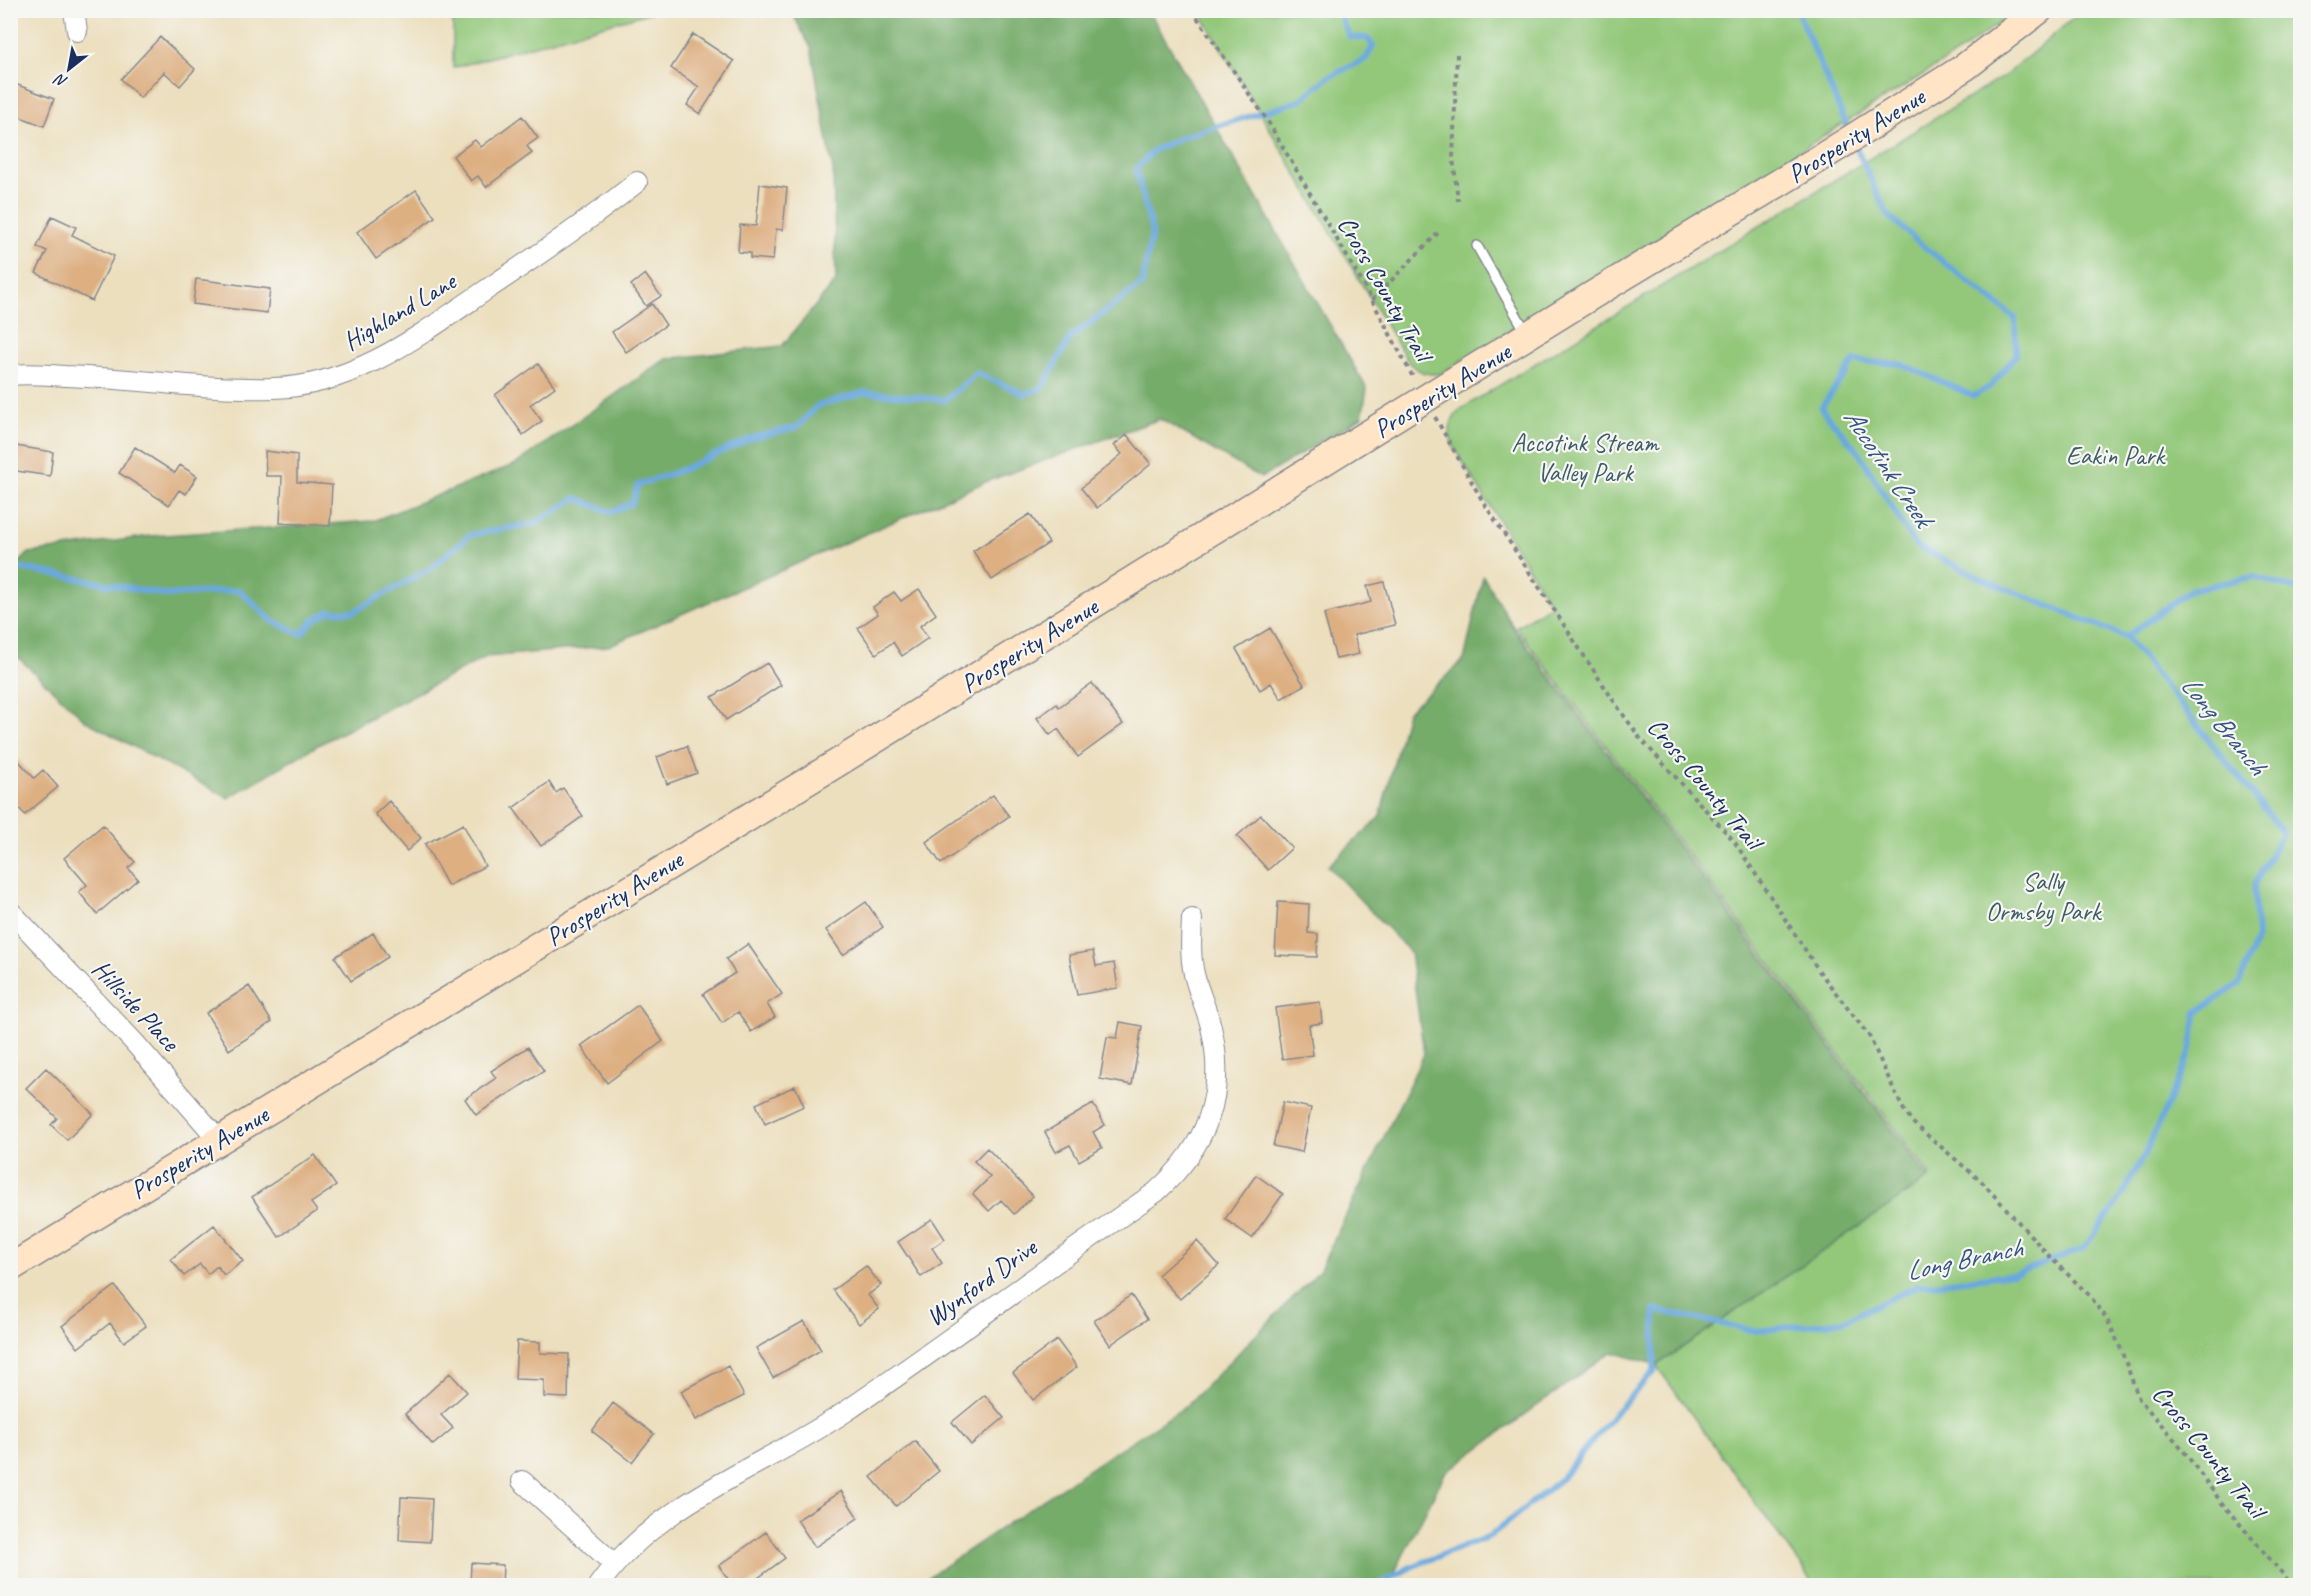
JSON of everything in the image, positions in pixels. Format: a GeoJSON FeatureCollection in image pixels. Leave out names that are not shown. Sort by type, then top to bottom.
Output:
{"type":"FeatureCollection","features":[{"type":"Feature","properties":{"kind":"main road","name":"Prosperity Avenue"},"geometry":{"type":"LineString","coordinates":[[10,1268],[834,765],[1425,401],[1528,335],[1891,115],[1965,67],[2039,10]]}},
{"type":"Feature","properties":{"kind":"street"},"geometry":{"type":"LineString","coordinates":[[74,10],[77,31]]}},
{"type":"Feature","properties":{"kind":"street","name":"Highland Lane"},"geometry":{"type":"LineString","coordinates":[[10,375],[102,377],[276,388],[316,382],[346,374],[376,361],[454,312],[585,224],[637,182]]}},
{"type":"Feature","properties":{"kind":"street","name":"Hillside Place"},"geometry":{"type":"LineString","coordinates":[[10,911],[134,1041],[218,1139]]}},
{"type":"Feature","properties":{"kind":"street","name":"Wynford Drive"},"geometry":{"type":"LineString","coordinates":[[598,1586],[614,1564],[648,1531],[688,1503],[846,1412],[1156,1192],[1178,1171],[1202,1135],[1212,1109],[1217,1082],[1216,1054],[1211,1025],[1193,972],[1190,946],[1192,919]]}},
{"type":"Feature","properties":{"kind":"street"},"geometry":{"type":"LineString","coordinates":[[522,1481],[614,1564]]}},
{"type":"Feature","properties":{"kind":"lane"},"geometry":{"type":"LineString","coordinates":[[1477,246],[1528,335]]}},
{"type":"Feature","properties":{"kind":"path","name":"Cross County Trail"},"geometry":{"type":"LineString","coordinates":[[1192,10],[1267,120],[1372,300],[1425,401],[1482,500],[1617,706],[1640,738],[1734,841],[1819,971],[1869,1036],[1907,1114],[1982,1182],[2065,1273],[2090,1296],[2107,1319],[2139,1399],[2180,1446],[2222,1502],[2294,1586]]}},
{"type":"Feature","properties":{"kind":"path"},"geometry":{"type":"LineString","coordinates":[[1457,54],[1453,157],[1458,201]]}},
{"type":"Feature","properties":{"kind":"path"},"geometry":{"type":"LineString","coordinates":[[1372,300],[1437,233]]}},
{"type":"Feature","properties":{"kind":"green space"},"geometry":{"type":"Polygon","coordinates":[[[453,10],[655,11],[453,68],[453,10]]]}},
{"type":"Feature","properties":{"kind":"green space"},"geometry":{"type":"Polygon","coordinates":[[[791,11],[1149,11],[1367,389],[1362,417],[1261,478],[1160,419],[985,482],[608,646],[486,657],[318,745],[228,798],[86,721],[11,651],[10,572],[29,553],[151,536],[373,521],[516,464],[666,359],[782,346],[836,281],[833,170],[811,48],[791,11]]]}},
{"type":"Feature","properties":{"kind":"green space"},"geometry":{"type":"Polygon","coordinates":[[[1199,11],[2016,11],[1961,51],[1440,374],[1435,374],[1423,372],[1409,363],[1199,11]]]}},
{"type":"Feature","properties":{"kind":"green space","name":"Sally Ormsby Park"},"geometry":{"type":"Polygon","coordinates":[[[2082,11],[2300,11],[2300,1585],[1815,1585],[1655,1364],[1930,1175],[1516,627],[1551,605],[1454,448],[1450,437],[1450,427],[1461,409],[2006,75],[2082,11]]]}},
{"type":"Feature","properties":{"kind":"green space"},"geometry":{"type":"Polygon","coordinates":[[[1483,576],[1515,630],[1929,1178],[1654,1367],[1655,1364],[1611,1352],[1445,1473],[1388,1585],[916,1585],[1185,1407],[1319,1271],[1424,1054],[1410,952],[1328,866],[1380,817],[1407,712],[1464,660],[1483,576]]]}},
{"type":"Feature","properties":{"kind":"building"},"geometry":{"type":"Polygon","coordinates":[[[693,34],[734,61],[700,114],[687,105],[699,87],[671,68],[693,34]]]}},
{"type":"Feature","properties":{"kind":"building"},"geometry":{"type":"Polygon","coordinates":[[[160,37],[195,69],[180,86],[164,72],[140,98],[121,79],[160,37]]]}},
{"type":"Feature","properties":{"kind":"building"},"geometry":{"type":"Polygon","coordinates":[[[10,82],[54,99],[44,126],[10,113],[10,82]]]}},
{"type":"Feature","properties":{"kind":"building"},"geometry":{"type":"Polygon","coordinates":[[[522,116],[538,138],[527,146],[532,153],[486,187],[478,176],[471,181],[453,156],[475,140],[481,147],[522,116]]]}},
{"type":"Feature","properties":{"kind":"building"},"geometry":{"type":"Polygon","coordinates":[[[760,184],[787,188],[783,230],[776,229],[773,260],[750,258],[750,253],[738,252],[740,225],[756,226],[760,184]]]}},
{"type":"Feature","properties":{"kind":"building"},"geometry":{"type":"Polygon","coordinates":[[[416,190],[435,217],[376,259],[357,232],[416,190]]]}},
{"type":"Feature","properties":{"kind":"building"},"geometry":{"type":"Polygon","coordinates":[[[52,216],[76,227],[72,235],[114,256],[92,301],[36,273],[47,251],[37,247],[52,216]]]}},
{"type":"Feature","properties":{"kind":"building"},"geometry":{"type":"Polygon","coordinates":[[[645,274],[661,296],[646,306],[631,285],[645,274]]]}},
{"type":"Feature","properties":{"kind":"building"},"geometry":{"type":"Polygon","coordinates":[[[196,279],[270,289],[267,313],[193,304],[196,279]]]}},
{"type":"Feature","properties":{"kind":"building"},"geometry":{"type":"Polygon","coordinates":[[[652,304],[666,325],[626,352],[612,332],[652,304]]]}},
{"type":"Feature","properties":{"kind":"building"},"geometry":{"type":"Polygon","coordinates":[[[538,364],[555,387],[530,405],[542,421],[523,435],[495,395],[538,364]]]}},
{"type":"Feature","properties":{"kind":"building"},"geometry":{"type":"Polygon","coordinates":[[[1127,435],[1151,464],[1097,508],[1081,488],[1122,454],[1114,445],[1127,435]]]}},
{"type":"Feature","properties":{"kind":"building"},"geometry":{"type":"Polygon","coordinates":[[[10,445],[53,452],[50,476],[10,470],[10,445]]]}},
{"type":"Feature","properties":{"kind":"building"},"geometry":{"type":"Polygon","coordinates":[[[135,447],[175,473],[180,465],[197,476],[186,494],[179,490],[169,505],[119,473],[135,447]]]}},
{"type":"Feature","properties":{"kind":"building"},"geometry":{"type":"Polygon","coordinates":[[[265,451],[297,455],[297,482],[332,485],[330,526],[280,523],[282,476],[266,476],[265,451]]]}},
{"type":"Feature","properties":{"kind":"building"},"geometry":{"type":"Polygon","coordinates":[[[1030,514],[1049,543],[992,580],[973,551],[1030,514]]]}},
{"type":"Feature","properties":{"kind":"building"},"geometry":{"type":"Polygon","coordinates":[[[1384,582],[1395,625],[1354,635],[1359,654],[1336,659],[1324,614],[1371,602],[1367,586],[1384,582]]]}},
{"type":"Feature","properties":{"kind":"building"},"geometry":{"type":"Polygon","coordinates":[[[919,589],[936,614],[920,626],[928,638],[902,656],[893,642],[876,654],[858,628],[878,614],[873,607],[894,592],[901,601],[919,589]]]}},
{"type":"Feature","properties":{"kind":"building"},"geometry":{"type":"Polygon","coordinates":[[[1270,628],[1304,685],[1281,699],[1271,683],[1260,690],[1236,649],[1270,628]]]}},
{"type":"Feature","properties":{"kind":"building"},"geometry":{"type":"Polygon","coordinates":[[[767,663],[781,685],[726,720],[712,697],[767,663]]]}},
{"type":"Feature","properties":{"kind":"building"},"geometry":{"type":"Polygon","coordinates":[[[1092,683],[1123,724],[1078,757],[1058,729],[1050,735],[1037,718],[1057,704],[1059,707],[1092,683]]]}},
{"type":"Feature","properties":{"kind":"building"},"geometry":{"type":"Polygon","coordinates":[[[687,746],[697,773],[667,784],[657,757],[687,746]]]}},
{"type":"Feature","properties":{"kind":"building"},"geometry":{"type":"Polygon","coordinates":[[[10,751],[34,778],[43,770],[58,787],[25,815],[10,798],[10,751]]]}},
{"type":"Feature","properties":{"kind":"building"},"geometry":{"type":"Polygon","coordinates":[[[549,782],[556,793],[563,788],[583,816],[541,846],[513,808],[549,782]]]}},
{"type":"Feature","properties":{"kind":"building"},"geometry":{"type":"Polygon","coordinates":[[[993,795],[1009,816],[941,864],[926,842],[993,795]]]}},
{"type":"Feature","properties":{"kind":"building"},"geometry":{"type":"Polygon","coordinates":[[[389,801],[421,838],[407,851],[375,814],[389,801]]]}},
{"type":"Feature","properties":{"kind":"building"},"geometry":{"type":"Polygon","coordinates":[[[1261,815],[1292,848],[1268,870],[1237,836],[1261,815]]]}},
{"type":"Feature","properties":{"kind":"building"},"geometry":{"type":"Polygon","coordinates":[[[463,824],[485,866],[448,886],[425,844],[463,824]]]}},
{"type":"Feature","properties":{"kind":"building"},"geometry":{"type":"Polygon","coordinates":[[[103,825],[135,862],[128,868],[138,879],[97,914],[79,892],[87,885],[64,858],[103,825]]]}},
{"type":"Feature","properties":{"kind":"building"},"geometry":{"type":"Polygon","coordinates":[[[866,902],[883,927],[843,955],[826,930],[866,902]]]}},
{"type":"Feature","properties":{"kind":"building"},"geometry":{"type":"Polygon","coordinates":[[[1278,902],[1309,904],[1308,933],[1318,934],[1317,957],[1275,955],[1278,902]]]}},
{"type":"Feature","properties":{"kind":"building"},"geometry":{"type":"Polygon","coordinates":[[[373,933],[388,957],[351,981],[335,957],[373,933]]]}},
{"type":"Feature","properties":{"kind":"building"},"geometry":{"type":"Polygon","coordinates":[[[748,944],[782,994],[767,1004],[775,1017],[751,1032],[738,1012],[722,1023],[703,994],[735,973],[726,959],[748,944]]]}},
{"type":"Feature","properties":{"kind":"building"},"geometry":{"type":"Polygon","coordinates":[[[1093,951],[1096,966],[1114,963],[1118,988],[1077,995],[1069,955],[1093,951]]]}},
{"type":"Feature","properties":{"kind":"building"},"geometry":{"type":"Polygon","coordinates":[[[249,986],[272,1022],[229,1050],[206,1013],[249,986]]]}},
{"type":"Feature","properties":{"kind":"building"},"geometry":{"type":"Polygon","coordinates":[[[1320,1002],[1322,1023],[1309,1025],[1313,1055],[1282,1059],[1275,1008],[1320,1002]]]}},
{"type":"Feature","properties":{"kind":"building"},"geometry":{"type":"Polygon","coordinates":[[[638,1005],[663,1041],[607,1083],[581,1046],[638,1005]]]}},
{"type":"Feature","properties":{"kind":"building"},"geometry":{"type":"Polygon","coordinates":[[[1120,1022],[1142,1026],[1132,1085],[1100,1079],[1107,1037],[1117,1038],[1120,1022]]]}},
{"type":"Feature","properties":{"kind":"building"},"geometry":{"type":"Polygon","coordinates":[[[528,1047],[544,1071],[476,1115],[465,1099],[496,1078],[491,1071],[528,1047]]]}},
{"type":"Feature","properties":{"kind":"building"},"geometry":{"type":"Polygon","coordinates":[[[46,1068],[93,1114],[67,1140],[51,1125],[57,1118],[26,1088],[46,1068]]]}},
{"type":"Feature","properties":{"kind":"building"},"geometry":{"type":"Polygon","coordinates":[[[795,1086],[804,1106],[765,1124],[756,1104],[795,1086]]]}},
{"type":"Feature","properties":{"kind":"building"},"geometry":{"type":"Polygon","coordinates":[[[1283,1102],[1311,1108],[1302,1152],[1273,1146],[1283,1102]]]}},
{"type":"Feature","properties":{"kind":"building"},"geometry":{"type":"Polygon","coordinates":[[[1093,1104],[1105,1125],[1093,1132],[1102,1148],[1079,1161],[1070,1145],[1056,1152],[1045,1132],[1093,1104]]]}},
{"type":"Feature","properties":{"kind":"building"},"geometry":{"type":"Polygon","coordinates":[[[987,1148],[1033,1196],[1014,1214],[1001,1200],[989,1211],[973,1194],[990,1177],[974,1161],[987,1148]]]}},
{"type":"Feature","properties":{"kind":"building"},"geometry":{"type":"Polygon","coordinates":[[[315,1155],[336,1186],[311,1203],[317,1211],[279,1237],[252,1197],[315,1155]]]}},
{"type":"Feature","properties":{"kind":"building"},"geometry":{"type":"Polygon","coordinates":[[[1256,1175],[1283,1194],[1252,1238],[1225,1219],[1256,1175]]]}},
{"type":"Feature","properties":{"kind":"building"},"geometry":{"type":"Polygon","coordinates":[[[932,1219],[945,1239],[932,1248],[942,1263],[921,1277],[898,1242],[932,1219]]]}},
{"type":"Feature","properties":{"kind":"building"},"geometry":{"type":"Polygon","coordinates":[[[214,1225],[243,1261],[224,1275],[217,1266],[208,1274],[200,1264],[184,1276],[171,1259],[214,1225]]]}},
{"type":"Feature","properties":{"kind":"building"},"geometry":{"type":"Polygon","coordinates":[[[1197,1241],[1219,1265],[1180,1299],[1158,1275],[1197,1241]]]}},
{"type":"Feature","properties":{"kind":"building"},"geometry":{"type":"Polygon","coordinates":[[[866,1266],[881,1285],[868,1295],[879,1309],[859,1324],[833,1290],[866,1266]]]}},
{"type":"Feature","properties":{"kind":"building"},"geometry":{"type":"Polygon","coordinates":[[[115,1286],[146,1326],[124,1342],[110,1323],[78,1348],[62,1326],[115,1286]]]}},
{"type":"Feature","properties":{"kind":"building"},"geometry":{"type":"Polygon","coordinates":[[[1131,1295],[1147,1319],[1110,1345],[1094,1321],[1131,1295]]]}},
{"type":"Feature","properties":{"kind":"building"},"geometry":{"type":"Polygon","coordinates":[[[804,1321],[821,1350],[773,1378],[756,1348],[804,1321]]]}},
{"type":"Feature","properties":{"kind":"building"},"geometry":{"type":"Polygon","coordinates":[[[1057,1340],[1077,1367],[1033,1400],[1013,1373],[1057,1340]]]}},
{"type":"Feature","properties":{"kind":"building"},"geometry":{"type":"Polygon","coordinates":[[[517,1341],[540,1342],[540,1353],[569,1354],[568,1398],[544,1397],[544,1380],[515,1379],[517,1341]]]}},
{"type":"Feature","properties":{"kind":"building"},"geometry":{"type":"Polygon","coordinates":[[[728,1366],[744,1396],[696,1420],[681,1391],[728,1366]]]}},
{"type":"Feature","properties":{"kind":"building"},"geometry":{"type":"Polygon","coordinates":[[[450,1373],[467,1392],[441,1415],[453,1428],[433,1445],[405,1414],[450,1373]]]}},
{"type":"Feature","properties":{"kind":"building"},"geometry":{"type":"Polygon","coordinates":[[[985,1395],[1004,1418],[971,1445],[952,1422],[985,1395]]]}},
{"type":"Feature","properties":{"kind":"building"},"geometry":{"type":"Polygon","coordinates":[[[613,1403],[654,1434],[632,1462],[592,1431],[613,1403]]]}},
{"type":"Feature","properties":{"kind":"building"},"geometry":{"type":"Polygon","coordinates":[[[915,1441],[939,1471],[896,1506],[871,1477],[915,1441]]]}},
{"type":"Feature","properties":{"kind":"building"},"geometry":{"type":"Polygon","coordinates":[[[841,1491],[858,1518],[815,1547],[797,1520],[841,1491]]]}},
{"type":"Feature","properties":{"kind":"building"},"geometry":{"type":"Polygon","coordinates":[[[401,1497],[432,1499],[430,1542],[399,1540],[401,1497]]]}},
{"type":"Feature","properties":{"kind":"building"},"geometry":{"type":"Polygon","coordinates":[[[766,1532],[785,1558],[747,1586],[733,1586],[719,1566],[766,1532]]]}},
{"type":"Feature","properties":{"kind":"building"},"geometry":{"type":"Polygon","coordinates":[[[471,1563],[503,1565],[502,1586],[470,1586],[471,1563]]]}},
{"type":"Feature","properties":{"kind":"waterway"},"geometry":{"type":"LineString","coordinates":[[10,566],[167,595],[239,590],[271,620],[301,634],[315,619],[330,611],[353,612],[431,568],[470,535],[536,523],[576,498],[611,512],[632,503],[638,485],[679,471],[752,438],[797,427],[817,406],[865,392],[945,400],[977,373],[1024,394],[1042,388],[1071,337],[1142,284],[1152,232],[1136,169],[1154,150],[1185,136],[1299,101],[1327,78],[1366,59],[1373,46],[1367,38],[1350,37],[1337,10]]}},
{"type":"Feature","properties":{"kind":"waterway","name":"Accotink Creek"},"geometry":{"type":"LineString","coordinates":[[1797,10],[1849,131]]}},
{"type":"Feature","properties":{"kind":"waterway","name":"Accotink Creek"},"geometry":{"type":"LineString","coordinates":[[1854,143],[1887,214],[1917,241],[2015,318],[2016,355],[1991,386],[1974,396],[1901,364],[1854,361],[1821,408],[1859,453],[1915,545],[1980,578],[2126,637],[2190,590],[2253,577],[2300,590]]}},
{"type":"Feature","properties":{"kind":"waterway","name":"Long Branch"},"geometry":{"type":"LineString","coordinates":[[1376,1586],[1411,1567],[1490,1536],[1561,1479],[1616,1412],[1654,1372],[1655,1310],[1755,1331],[1843,1321],[1917,1286],[2014,1274],[2083,1249],[2116,1205],[2146,1152],[2189,1056],[2197,1012],[2239,984],[2257,938],[2254,885],[2283,832],[2126,637]]}},
{"type":"Feature","properties":{"kind":"park label","name":"Eakin Park"},"geometry":{"type":"Point","coordinates":[2115,455]}},
{"type":"Feature","properties":{"kind":"park label","name":"Accotink Stream Valley Park"},"geometry":{"type":"Point","coordinates":[1585,457]}}]}
